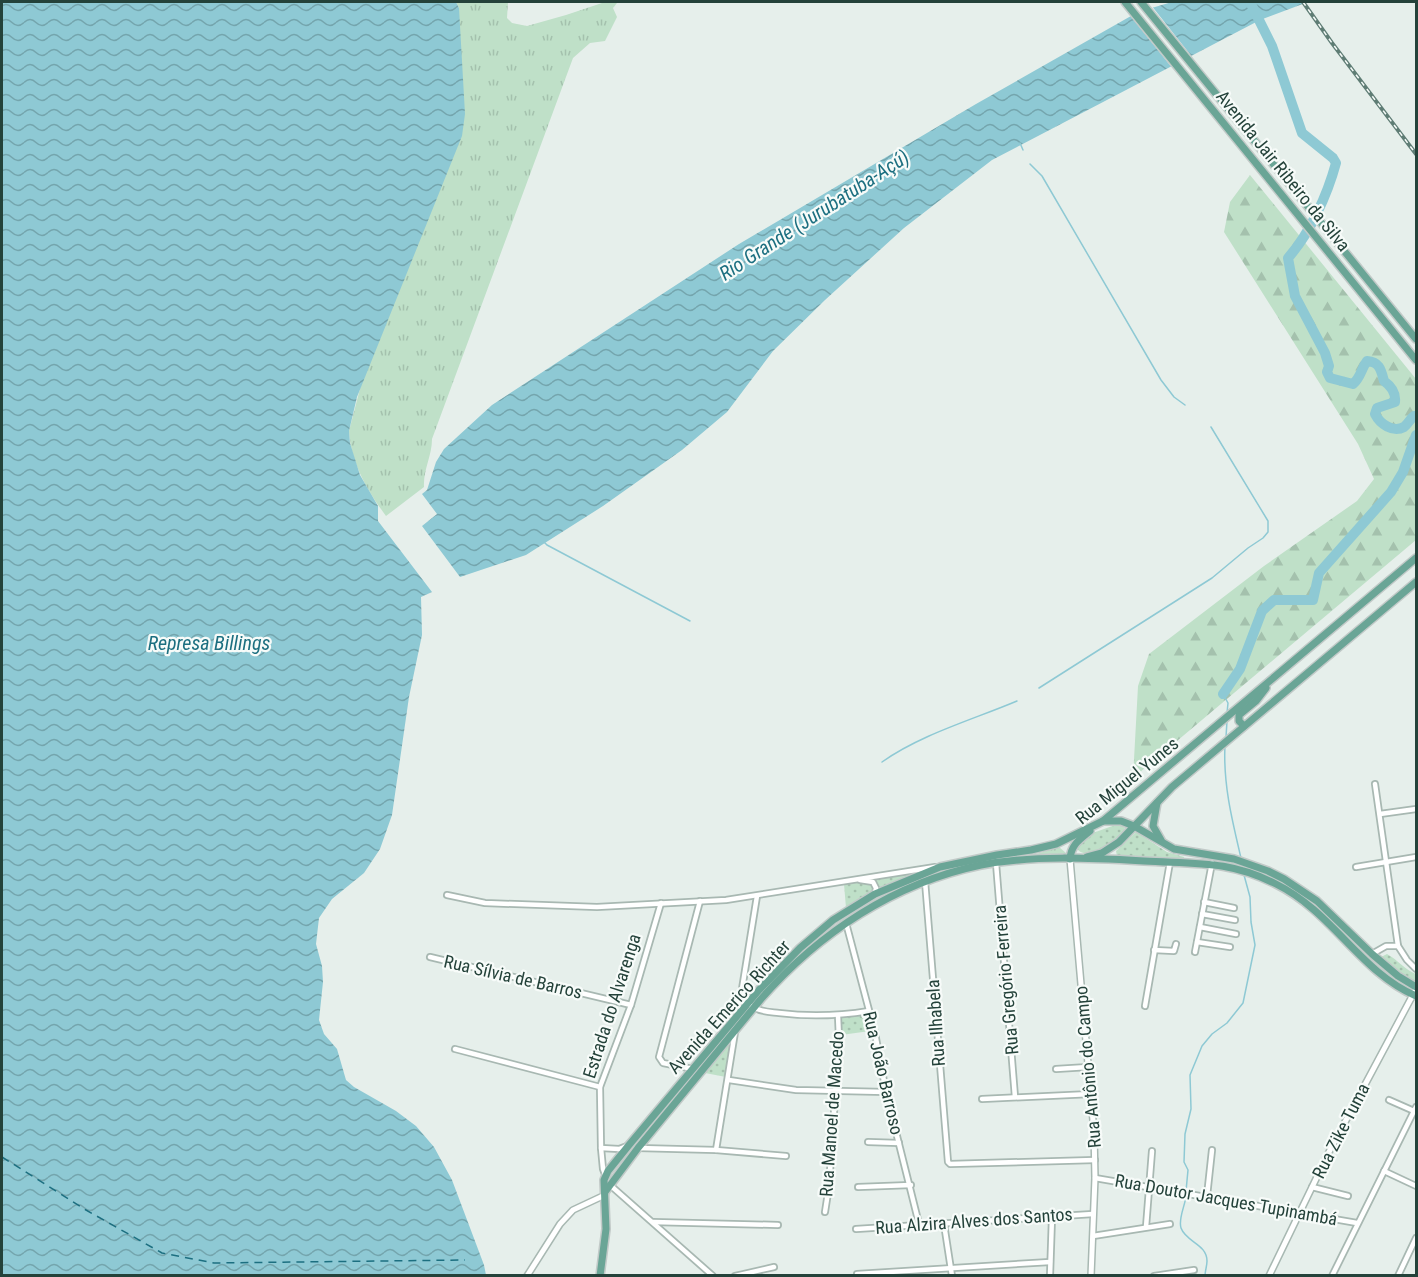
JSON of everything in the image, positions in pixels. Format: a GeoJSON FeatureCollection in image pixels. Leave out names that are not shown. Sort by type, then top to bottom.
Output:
{"type":"FeatureCollection","features":[{"type":"Feature","properties":{"kind":"main road","name":"Avenida Jair Ribeiro da Silva"},"geometry":{"type":"LineString","coordinates":[[1125,2],[1416,360]]}},
{"type":"Feature","properties":{"kind":"main road","name":"Avenida Jair Ribeiro da Silva"},"geometry":{"type":"LineString","coordinates":[[1141,2],[1416,339]]}},
{"type":"Feature","properties":{"kind":"main road","name":"Rua Miguel Yunes"},"geometry":{"type":"LineString","coordinates":[[1416,558],[1076,842],[1070,852],[1070,860],[1094,856],[1110,849],[1160,798],[1416,582]]}},
{"type":"Feature","properties":{"kind":"main road"},"geometry":{"type":"LineString","coordinates":[[1244,726],[1239,721],[1239,715],[1260,697],[1273,679]]}},
{"type":"Feature","properties":{"kind":"main road"},"geometry":{"type":"LineString","coordinates":[[1160,798],[1153,826],[1165,844]]}},
{"type":"Feature","properties":{"kind":"main road"},"geometry":{"type":"LineString","coordinates":[[1103,821],[1121,821],[1182,851],[1234,859],[1284,879],[1317,901],[1416,992]]}},
{"type":"Feature","properties":{"kind":"main road","name":"Avenida Emerico Richter"},"geometry":{"type":"LineString","coordinates":[[610,1185],[735,1031],[775,972],[833,920],[876,894],[940,867],[1056,844],[1103,821]]}},
{"type":"Feature","properties":{"kind":"main road","name":"Avenida Emerico Richter"},"geometry":{"type":"LineString","coordinates":[[605,1176],[693,1069],[751,1006],[804,955],[846,923],[872,906],[925,881],[980,865],[1033,859],[1070,860]]}},
{"type":"Feature","properties":{"kind":"main road"},"geometry":{"type":"LineString","coordinates":[[1070,860],[1212,863],[1239,868],[1259,875],[1293,893],[1321,914],[1377,972],[1416,992]]}},
{"type":"Feature","properties":{"kind":"main road","name":"Estrada do Alvarenga"},"geometry":{"type":"LineString","coordinates":[[600,1275],[606,1229],[603,1183],[605,1176]]}},
{"type":"Feature","properties":{"kind":"main road"},"geometry":{"type":"LineString","coordinates":[[605,1193],[610,1185]]}},
{"type":"Feature","properties":{"kind":"street"},"geometry":{"type":"LineString","coordinates":[[1375,784],[1398,946],[1416,969]]}},
{"type":"Feature","properties":{"kind":"street"},"geometry":{"type":"LineString","coordinates":[[1380,813],[1416,809]]}},
{"type":"Feature","properties":{"kind":"street"},"geometry":{"type":"LineString","coordinates":[[1356,867],[1416,857]]}},
{"type":"Feature","properties":{"kind":"street","name":"Rua Antônio do Campo"},"geometry":{"type":"LineString","coordinates":[[1070,860],[1095,1160],[1091,1275]]}},
{"type":"Feature","properties":{"kind":"street"},"geometry":{"type":"LineString","coordinates":[[1145,1006],[1170,861]]}},
{"type":"Feature","properties":{"kind":"street","name":"Rua Gregório Ferreira"},"geometry":{"type":"LineString","coordinates":[[996,863],[1015,1097]]}},
{"type":"Feature","properties":{"kind":"street"},"geometry":{"type":"LineString","coordinates":[[1195,952],[1212,863]]}},
{"type":"Feature","properties":{"kind":"street"},"geometry":{"type":"LineString","coordinates":[[447,895],[485,903],[578,907],[700,901],[757,896],[940,867]]}},
{"type":"Feature","properties":{"kind":"street"},"geometry":{"type":"LineString","coordinates":[[854,879],[873,882],[876,894]]}},
{"type":"Feature","properties":{"kind":"street","name":"Rua Ilhabela"},"geometry":{"type":"LineString","coordinates":[[925,881],[947,1161],[950,1164],[1095,1160]]}},
{"type":"Feature","properties":{"kind":"street"},"geometry":{"type":"LineString","coordinates":[[757,896],[742,989],[751,1006],[797,1016],[838,1016],[869,1011]]}},
{"type":"Feature","properties":{"kind":"street"},"geometry":{"type":"LineString","coordinates":[[693,1069],[663,1063],[660,1057],[700,901]]}},
{"type":"Feature","properties":{"kind":"street"},"geometry":{"type":"LineString","coordinates":[[1204,902],[1234,908]]}},
{"type":"Feature","properties":{"kind":"street","name":"Estrada do Alvarenga"},"geometry":{"type":"LineString","coordinates":[[605,1176],[601,1148],[600,1087],[631,1005],[661,903]]}},
{"type":"Feature","properties":{"kind":"street"},"geometry":{"type":"LineString","coordinates":[[1202,914],[1235,920]]}},
{"type":"Feature","properties":{"kind":"street","name":"Rua João Barroso"},"geometry":{"type":"LineString","coordinates":[[846,923],[919,1224]]}},
{"type":"Feature","properties":{"kind":"street"},"geometry":{"type":"LineString","coordinates":[[1200,927],[1236,934]]}},
{"type":"Feature","properties":{"kind":"street"},"geometry":{"type":"LineString","coordinates":[[1197,942],[1230,947]]}},
{"type":"Feature","properties":{"kind":"street"},"geometry":{"type":"LineString","coordinates":[[1154,950],[1174,951],[1176,944]]}},
{"type":"Feature","properties":{"kind":"street"},"geometry":{"type":"LineString","coordinates":[[1372,954],[1386,946],[1398,946]]}},
{"type":"Feature","properties":{"kind":"street","name":"Rua Sílvia de Barros"},"geometry":{"type":"LineString","coordinates":[[430,957],[631,1005]]}},
{"type":"Feature","properties":{"kind":"street","name":"Rua Zike Tuma"},"geometry":{"type":"LineString","coordinates":[[1269,1275],[1382,1050],[1416,992]]}},
{"type":"Feature","properties":{"kind":"street","name":"Rua Manoel de Macedo"},"geometry":{"type":"LineString","coordinates":[[825,1212],[829,1186],[838,1016]]}},
{"type":"Feature","properties":{"kind":"street"},"geometry":{"type":"LineString","coordinates":[[716,1150],[729,1080],[735,1031]]}},
{"type":"Feature","properties":{"kind":"street"},"geometry":{"type":"LineString","coordinates":[[455,1049],[600,1087]]}},
{"type":"Feature","properties":{"kind":"street"},"geometry":{"type":"LineString","coordinates":[[1056,1069],[1088,1067]]}},
{"type":"Feature","properties":{"kind":"street"},"geometry":{"type":"LineString","coordinates":[[729,1080],[796,1090],[886,1092]]}},
{"type":"Feature","properties":{"kind":"street"},"geometry":{"type":"LineString","coordinates":[[982,1099],[1091,1094]]}},
{"type":"Feature","properties":{"kind":"street"},"geometry":{"type":"LineString","coordinates":[[1332,1275],[1415,1109],[1389,1100]]}},
{"type":"Feature","properties":{"kind":"street"},"geometry":{"type":"LineString","coordinates":[[868,1142],[900,1143]]}},
{"type":"Feature","properties":{"kind":"street"},"geometry":{"type":"LineString","coordinates":[[601,1148],[619,1149],[629,1146]]}},
{"type":"Feature","properties":{"kind":"street"},"geometry":{"type":"LineString","coordinates":[[638,1148],[716,1150],[786,1156]]}},
{"type":"Feature","properties":{"kind":"street"},"geometry":{"type":"LineString","coordinates":[[1207,1196],[1212,1150]]}},
{"type":"Feature","properties":{"kind":"street"},"geometry":{"type":"LineString","coordinates":[[1146,1227],[1152,1151]]}},
{"type":"Feature","properties":{"kind":"street"},"geometry":{"type":"LineString","coordinates":[[1384,1171],[1416,1186]]}},
{"type":"Feature","properties":{"kind":"street"},"geometry":{"type":"LineString","coordinates":[[605,1176],[610,1185],[713,1275]]}},
{"type":"Feature","properties":{"kind":"street","name":"Rua Doutor Jacques Tupinambá"},"geometry":{"type":"LineString","coordinates":[[1095,1178],[1357,1223]]}},
{"type":"Feature","properties":{"kind":"street"},"geometry":{"type":"LineString","coordinates":[[858,1187],[911,1185]]}},
{"type":"Feature","properties":{"kind":"street"},"geometry":{"type":"LineString","coordinates":[[1312,1187],[1348,1196]]}},
{"type":"Feature","properties":{"kind":"street"},"geometry":{"type":"LineString","coordinates":[[527,1275],[560,1224],[573,1210],[605,1193]]}},
{"type":"Feature","properties":{"kind":"street","name":"Rua Alzira Alves dos Santos"},"geometry":{"type":"LineString","coordinates":[[856,1229],[1093,1214]]}},
{"type":"Feature","properties":{"kind":"street"},"geometry":{"type":"LineString","coordinates":[[1050,1275],[1052,1217]]}},
{"type":"Feature","properties":{"kind":"street"},"geometry":{"type":"LineString","coordinates":[[653,1222],[778,1225]]}},
{"type":"Feature","properties":{"kind":"street"},"geometry":{"type":"LineString","coordinates":[[944,1224],[952,1275]]}},
{"type":"Feature","properties":{"kind":"street"},"geometry":{"type":"LineString","coordinates":[[1093,1236],[1170,1224]]}},
{"type":"Feature","properties":{"kind":"street"},"geometry":{"type":"LineString","coordinates":[[1398,1275],[1416,1238]]}},
{"type":"Feature","properties":{"kind":"street"},"geometry":{"type":"LineString","coordinates":[[857,1274],[920,1273],[1050,1262]]}},
{"type":"Feature","properties":{"kind":"street"},"geometry":{"type":"LineString","coordinates":[[735,1275],[774,1267]]}},
{"type":"Feature","properties":{"kind":"street"},"geometry":{"type":"LineString","coordinates":[[1154,1275],[1194,1270]]}},
{"type":"Feature","properties":{"kind":"green space"},"geometry":{"type":"Polygon","coordinates":[[[456,2],[508,2],[507,18],[512,23],[527,26],[605,2],[617,3],[613,8],[617,17],[605,41],[590,43],[573,58],[432,439],[424,487],[386,516],[361,476],[350,443],[349,431],[459,8],[456,2]]]}},
{"type":"Feature","properties":{"kind":"green space"},"geometry":{"type":"Polygon","coordinates":[[[1250,175],[1416,379],[1416,540],[1133,778],[1138,686],[1149,654],[1264,566],[1357,501],[1374,479],[1358,444],[1224,232],[1230,202],[1250,175]]]}},
{"type":"Feature","properties":{"kind":"green space"},"geometry":{"type":"Polygon","coordinates":[[[1118,824],[1125,828],[1117,839],[1104,849],[1090,854],[1078,850],[1079,842],[1090,834],[1118,824]]]}},
{"type":"Feature","properties":{"kind":"green space"},"geometry":{"type":"Polygon","coordinates":[[[1136,832],[1167,852],[1184,857],[1184,859],[1117,856],[1116,851],[1136,832]]]}},
{"type":"Feature","properties":{"kind":"green space"},"geometry":{"type":"Polygon","coordinates":[[[1059,847],[1066,853],[1064,856],[1030,856],[1059,847]]]}},
{"type":"Feature","properties":{"kind":"green space"},"geometry":{"type":"Polygon","coordinates":[[[926,870],[846,908],[844,884],[926,870]]]}},
{"type":"Feature","properties":{"kind":"green space"},"geometry":{"type":"Polygon","coordinates":[[[1387,954],[1416,974],[1416,984],[1393,969],[1381,957],[1387,954]]]}},
{"type":"Feature","properties":{"kind":"green space"},"geometry":{"type":"Polygon","coordinates":[[[866,1015],[870,1031],[841,1035],[842,1016],[866,1015]]]}},
{"type":"Feature","properties":{"kind":"green space"},"geometry":{"type":"Polygon","coordinates":[[[732,1040],[726,1077],[705,1073],[732,1040]]]}},
{"type":"Feature","properties":{"kind":"water","name":"Represa Billings"},"geometry":{"type":"Polygon","coordinates":[[[2,2],[456,2],[459,8],[465,114],[462,136],[357,397],[349,431],[350,443],[360,475],[378,506],[378,521],[432,592],[421,597],[422,635],[409,697],[392,815],[380,849],[364,873],[332,899],[319,918],[316,944],[322,966],[323,982],[319,1020],[324,1034],[337,1049],[346,1080],[416,1126],[434,1147],[452,1180],[486,1275],[2,1276],[2,2]]]}},
{"type":"Feature","properties":{"kind":"water","name":"Rio Grande (Jurubatuba-Açú)"},"geometry":{"type":"Polygon","coordinates":[[[1172,2],[1308,2],[1260,20],[992,160],[904,228],[825,300],[773,351],[727,412],[682,450],[603,506],[526,555],[460,577],[422,526],[437,514],[422,494],[427,490],[436,462],[444,449],[492,405],[739,244],[976,104],[1138,12],[1172,2]]]}},
{"type":"Feature","properties":{"kind":"pier"},"geometry":{"type":"Polygon","coordinates":[[[1151,5],[1193,58],[1173,69],[1129,14],[1151,5]]]}},
{"type":"Feature","properties":{"kind":"waterway"},"geometry":{"type":"LineString","coordinates":[[1250,2],[1272,46],[1302,133],[1336,163],[1317,214],[1304,237],[1288,258],[1295,296],[1325,353],[1330,378],[1353,384],[1367,361],[1375,363],[1395,396],[1395,402],[1377,408],[1375,414],[1377,418],[1391,428],[1400,429],[1416,416]]}},
{"type":"Feature","properties":{"kind":"waterway"},"geometry":{"type":"LineString","coordinates":[[1020,143],[1023,150]]}},
{"type":"Feature","properties":{"kind":"waterway"},"geometry":{"type":"LineString","coordinates":[[1030,164],[1042,176],[1161,380],[1174,397],[1185,405]]}},
{"type":"Feature","properties":{"kind":"waterway"},"geometry":{"type":"LineString","coordinates":[[1039,688],[1212,578],[1268,532],[1268,521],[1211,427]]}},
{"type":"Feature","properties":{"kind":"waterway"},"geometry":{"type":"LineString","coordinates":[[1223,694],[1240,669],[1262,611],[1274,600],[1313,600],[1319,573],[1391,492],[1403,472],[1416,435]]}},
{"type":"Feature","properties":{"kind":"waterway"},"geometry":{"type":"LineString","coordinates":[[544,542],[690,621]]}},
{"type":"Feature","properties":{"kind":"waterway"},"geometry":{"type":"LineString","coordinates":[[1223,694],[1228,703],[1227,713]]}},
{"type":"Feature","properties":{"kind":"waterway"},"geometry":{"type":"LineString","coordinates":[[882,762],[930,735],[1017,701]]}},
{"type":"Feature","properties":{"kind":"waterway"},"geometry":{"type":"LineString","coordinates":[[1226,737],[1227,721]]}},
{"type":"Feature","properties":{"kind":"waterway"},"geometry":{"type":"LineString","coordinates":[[1225,745],[1227,788],[1241,858]]}},
{"type":"Feature","properties":{"kind":"waterway"},"geometry":{"type":"LineString","coordinates":[[1186,1191],[1188,1170],[1184,1162],[1185,1134],[1191,1109],[1190,1075],[1202,1046],[1212,1034],[1227,1023],[1243,1003],[1255,945],[1250,897],[1244,875]]}},
{"type":"Feature","properties":{"kind":"waterway"},"geometry":{"type":"LineString","coordinates":[[1186,1196],[1180,1224],[1187,1237],[1206,1255],[1205,1276]]}},
{"type":"Feature","properties":{"kind":"ferry route"},"geometry":{"type":"LineString","coordinates":[[2,1157],[86,1210],[162,1253],[214,1263],[465,1260]]}},
{"type":"Feature","properties":{"kind":"railway"},"geometry":{"type":"LineString","coordinates":[[1303,2],[1416,154]]}}]}
